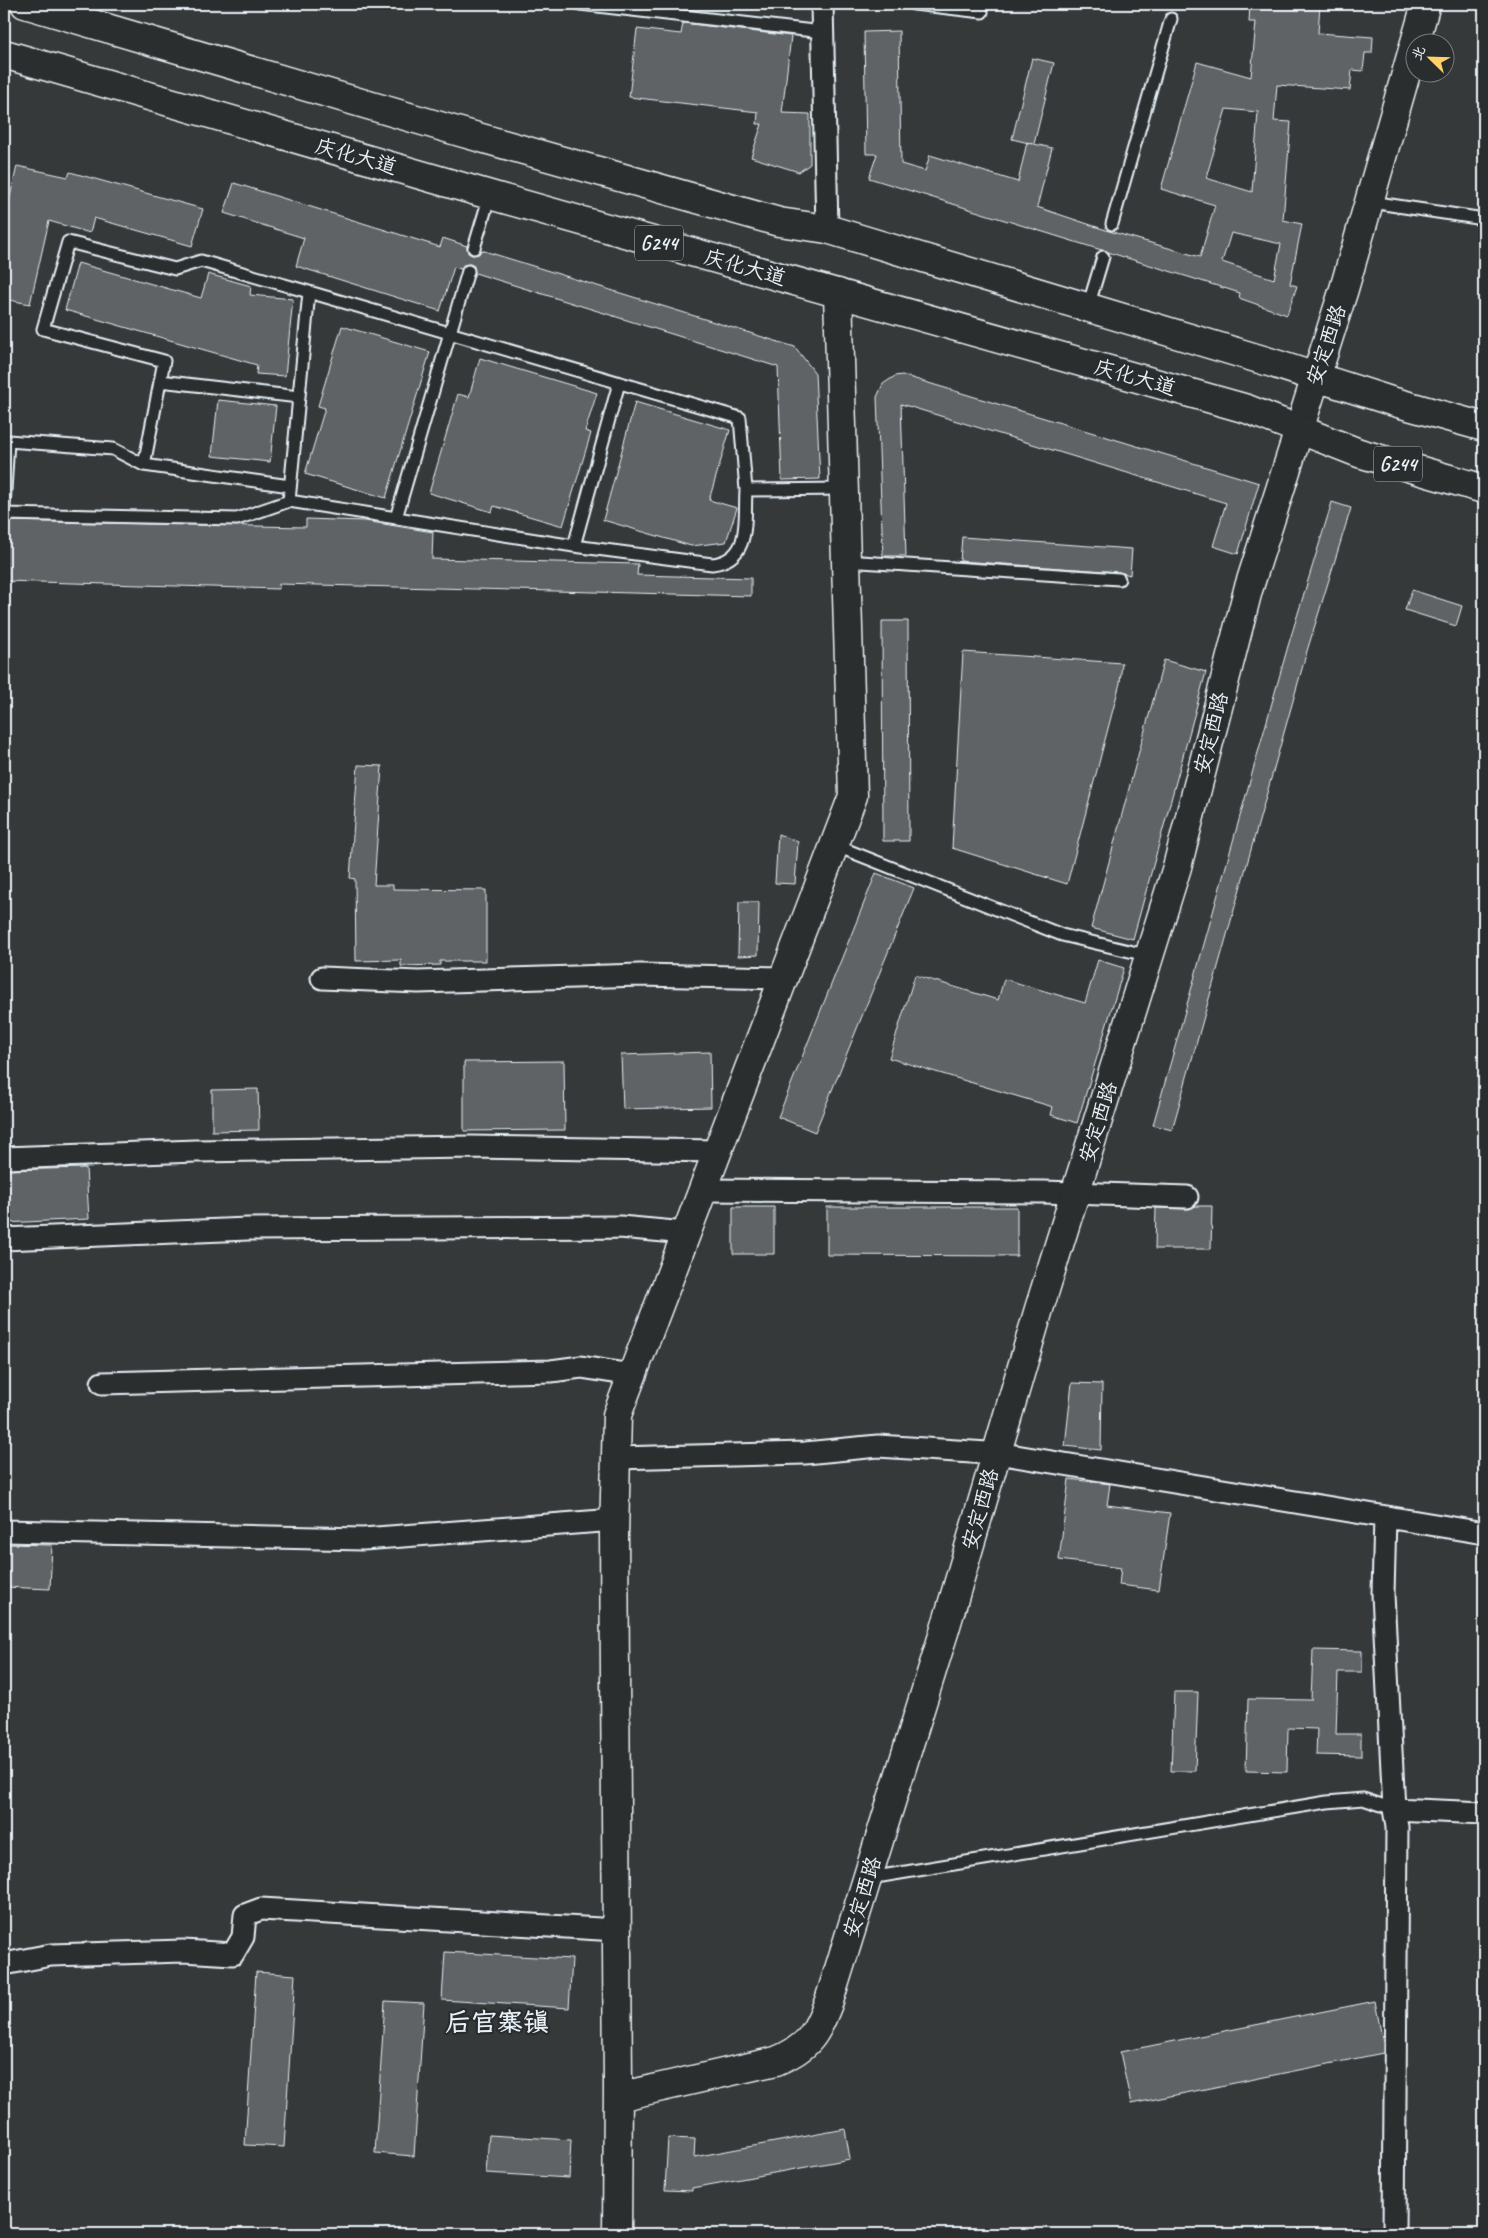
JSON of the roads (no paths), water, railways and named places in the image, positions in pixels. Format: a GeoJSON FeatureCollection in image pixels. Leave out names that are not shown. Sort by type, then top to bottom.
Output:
{"type":"FeatureCollection","features":[{"type":"Feature","properties":{"kind":"main road","name":"G244"},"geometry":{"type":"LineString","coordinates":[[25,4],[770,220],[827,229],[1484,428]]}},
{"type":"Feature","properties":{"kind":"main road","name":"安定西路"},"geometry":{"type":"LineString","coordinates":[[1323,379],[1344,289],[1426,4]]}},
{"type":"Feature","properties":{"kind":"main road"},"geometry":{"type":"LineString","coordinates":[[1433,32],[1442,4]]}},
{"type":"Feature","properties":{"kind":"main road","name":"庆化大道"},"geometry":{"type":"LineString","coordinates":[[4,54],[490,195],[1247,409],[1359,453],[1484,489]]}},
{"type":"Feature","properties":{"kind":"main road","name":"安定西路"},"geometry":{"type":"LineString","coordinates":[[1082,1193],[1190,870],[1261,594],[1306,432],[1384,204],[1419,82]]}},
{"type":"Feature","properties":{"kind":"main road"},"geometry":{"type":"LineString","coordinates":[[617,2234],[615,1520],[617,1415],[853,796],[838,293]]}},
{"type":"Feature","properties":{"kind":"main road","name":"安定西路"},"geometry":{"type":"LineString","coordinates":[[618,2104],[776,2062],[793,2054],[809,2043],[818,2029],[829,2001],[1003,1455],[1082,1193],[1177,867],[1248,590],[1306,432]]}},
{"type":"Feature","properties":{"kind":"main road","name":"安定西路"},"geometry":{"type":"LineString","coordinates":[[618,2104],[778,2075],[810,2060],[823,2048],[834,2027],[958,1634],[1003,1455]]}},
{"type":"Feature","properties":{"kind":"street"},"geometry":{"type":"LineString","coordinates":[[822,4],[827,229]]}},
{"type":"Feature","properties":{"kind":"street"},"geometry":{"type":"LineString","coordinates":[[322,978],[418,982],[640,975],[783,978]]}},
{"type":"Feature","properties":{"kind":"street"},"geometry":{"type":"LineString","coordinates":[[4,1158],[196,1151],[472,1147],[717,1151]]}},
{"type":"Feature","properties":{"kind":"street"},"geometry":{"type":"LineString","coordinates":[[702,1190],[1082,1193],[1187,1197]]}},
{"type":"Feature","properties":{"kind":"street"},"geometry":{"type":"LineString","coordinates":[[4,1239],[248,1229],[620,1226],[686,1233]]}},
{"type":"Feature","properties":{"kind":"street"},"geometry":{"type":"LineString","coordinates":[[102,1383],[551,1371],[581,1367],[632,1375]]}},
{"type":"Feature","properties":{"kind":"street"},"geometry":{"type":"LineString","coordinates":[[616,1458],[805,1453],[878,1446],[1003,1455],[1484,1533]]}},
{"type":"Feature","properties":{"kind":"street"},"geometry":{"type":"LineString","coordinates":[[1385,1517],[1383,1594],[1394,1809],[1397,1827],[1394,2234]]}},
{"type":"Feature","properties":{"kind":"street"},"geometry":{"type":"LineString","coordinates":[[4,1532],[363,1539],[615,1520]]}},
{"type":"Feature","properties":{"kind":"street"},"geometry":{"type":"LineString","coordinates":[[1394,1809],[1484,1813]]}},
{"type":"Feature","properties":{"kind":"street"},"geometry":{"type":"LineString","coordinates":[[4,1964],[51,1955],[183,1951],[233,1954],[243,1937],[245,1915],[261,1909],[616,1930]]}},
{"type":"Feature","properties":{"kind":"lane"},"geometry":{"type":"LineString","coordinates":[[580,4],[822,32]]}},
{"type":"Feature","properties":{"kind":"lane"},"geometry":{"type":"LineString","coordinates":[[914,4],[982,12]]}},
{"type":"Feature","properties":{"kind":"lane"},"geometry":{"type":"LineString","coordinates":[[1112,224],[1172,20]]}},
{"type":"Feature","properties":{"kind":"lane"},"geometry":{"type":"LineString","coordinates":[[474,248],[490,195]]}},
{"type":"Feature","properties":{"kind":"lane"},"geometry":{"type":"LineString","coordinates":[[1384,204],[1484,219]]}},
{"type":"Feature","properties":{"kind":"lane"},"geometry":{"type":"LineString","coordinates":[[4,514],[237,519],[289,501],[574,546],[712,564],[732,558],[739,550],[743,541],[746,490],[740,418],[201,261],[174,269],[68,242],[43,329],[164,361],[144,465]]}},
{"type":"Feature","properties":{"kind":"lane"},"geometry":{"type":"LineString","coordinates":[[1088,307],[1102,257]]}},
{"type":"Feature","properties":{"kind":"lane"},"geometry":{"type":"LineString","coordinates":[[396,518],[468,271]]}},
{"type":"Feature","properties":{"kind":"lane"},"geometry":{"type":"LineString","coordinates":[[289,501],[309,292]]}},
{"type":"Feature","properties":{"kind":"lane"},"geometry":{"type":"LineString","coordinates":[[160,381],[299,397]]}},
{"type":"Feature","properties":{"kind":"lane"},"geometry":{"type":"LineString","coordinates":[[574,546],[619,383]]}},
{"type":"Feature","properties":{"kind":"lane"},"geometry":{"type":"LineString","coordinates":[[4,507],[8,441],[113,449],[144,465],[290,486]]}},
{"type":"Feature","properties":{"kind":"lane"},"geometry":{"type":"LineString","coordinates":[[746,490],[844,489]]}},
{"type":"Feature","properties":{"kind":"lane"},"geometry":{"type":"LineString","coordinates":[[846,561],[1119,579]]}},
{"type":"Feature","properties":{"kind":"lane"},"geometry":{"type":"LineString","coordinates":[[834,845],[1062,935],[1150,956]]}},
{"type":"Feature","properties":{"kind":"lane"},"geometry":{"type":"LineString","coordinates":[[882,1876],[1327,1802],[1362,1798],[1394,1809]]}},
{"type":"Feature","properties":{"kind":"district","name":"后官寨镇"},"geometry":{"type":"Point","coordinates":[497,2022]}}]}
